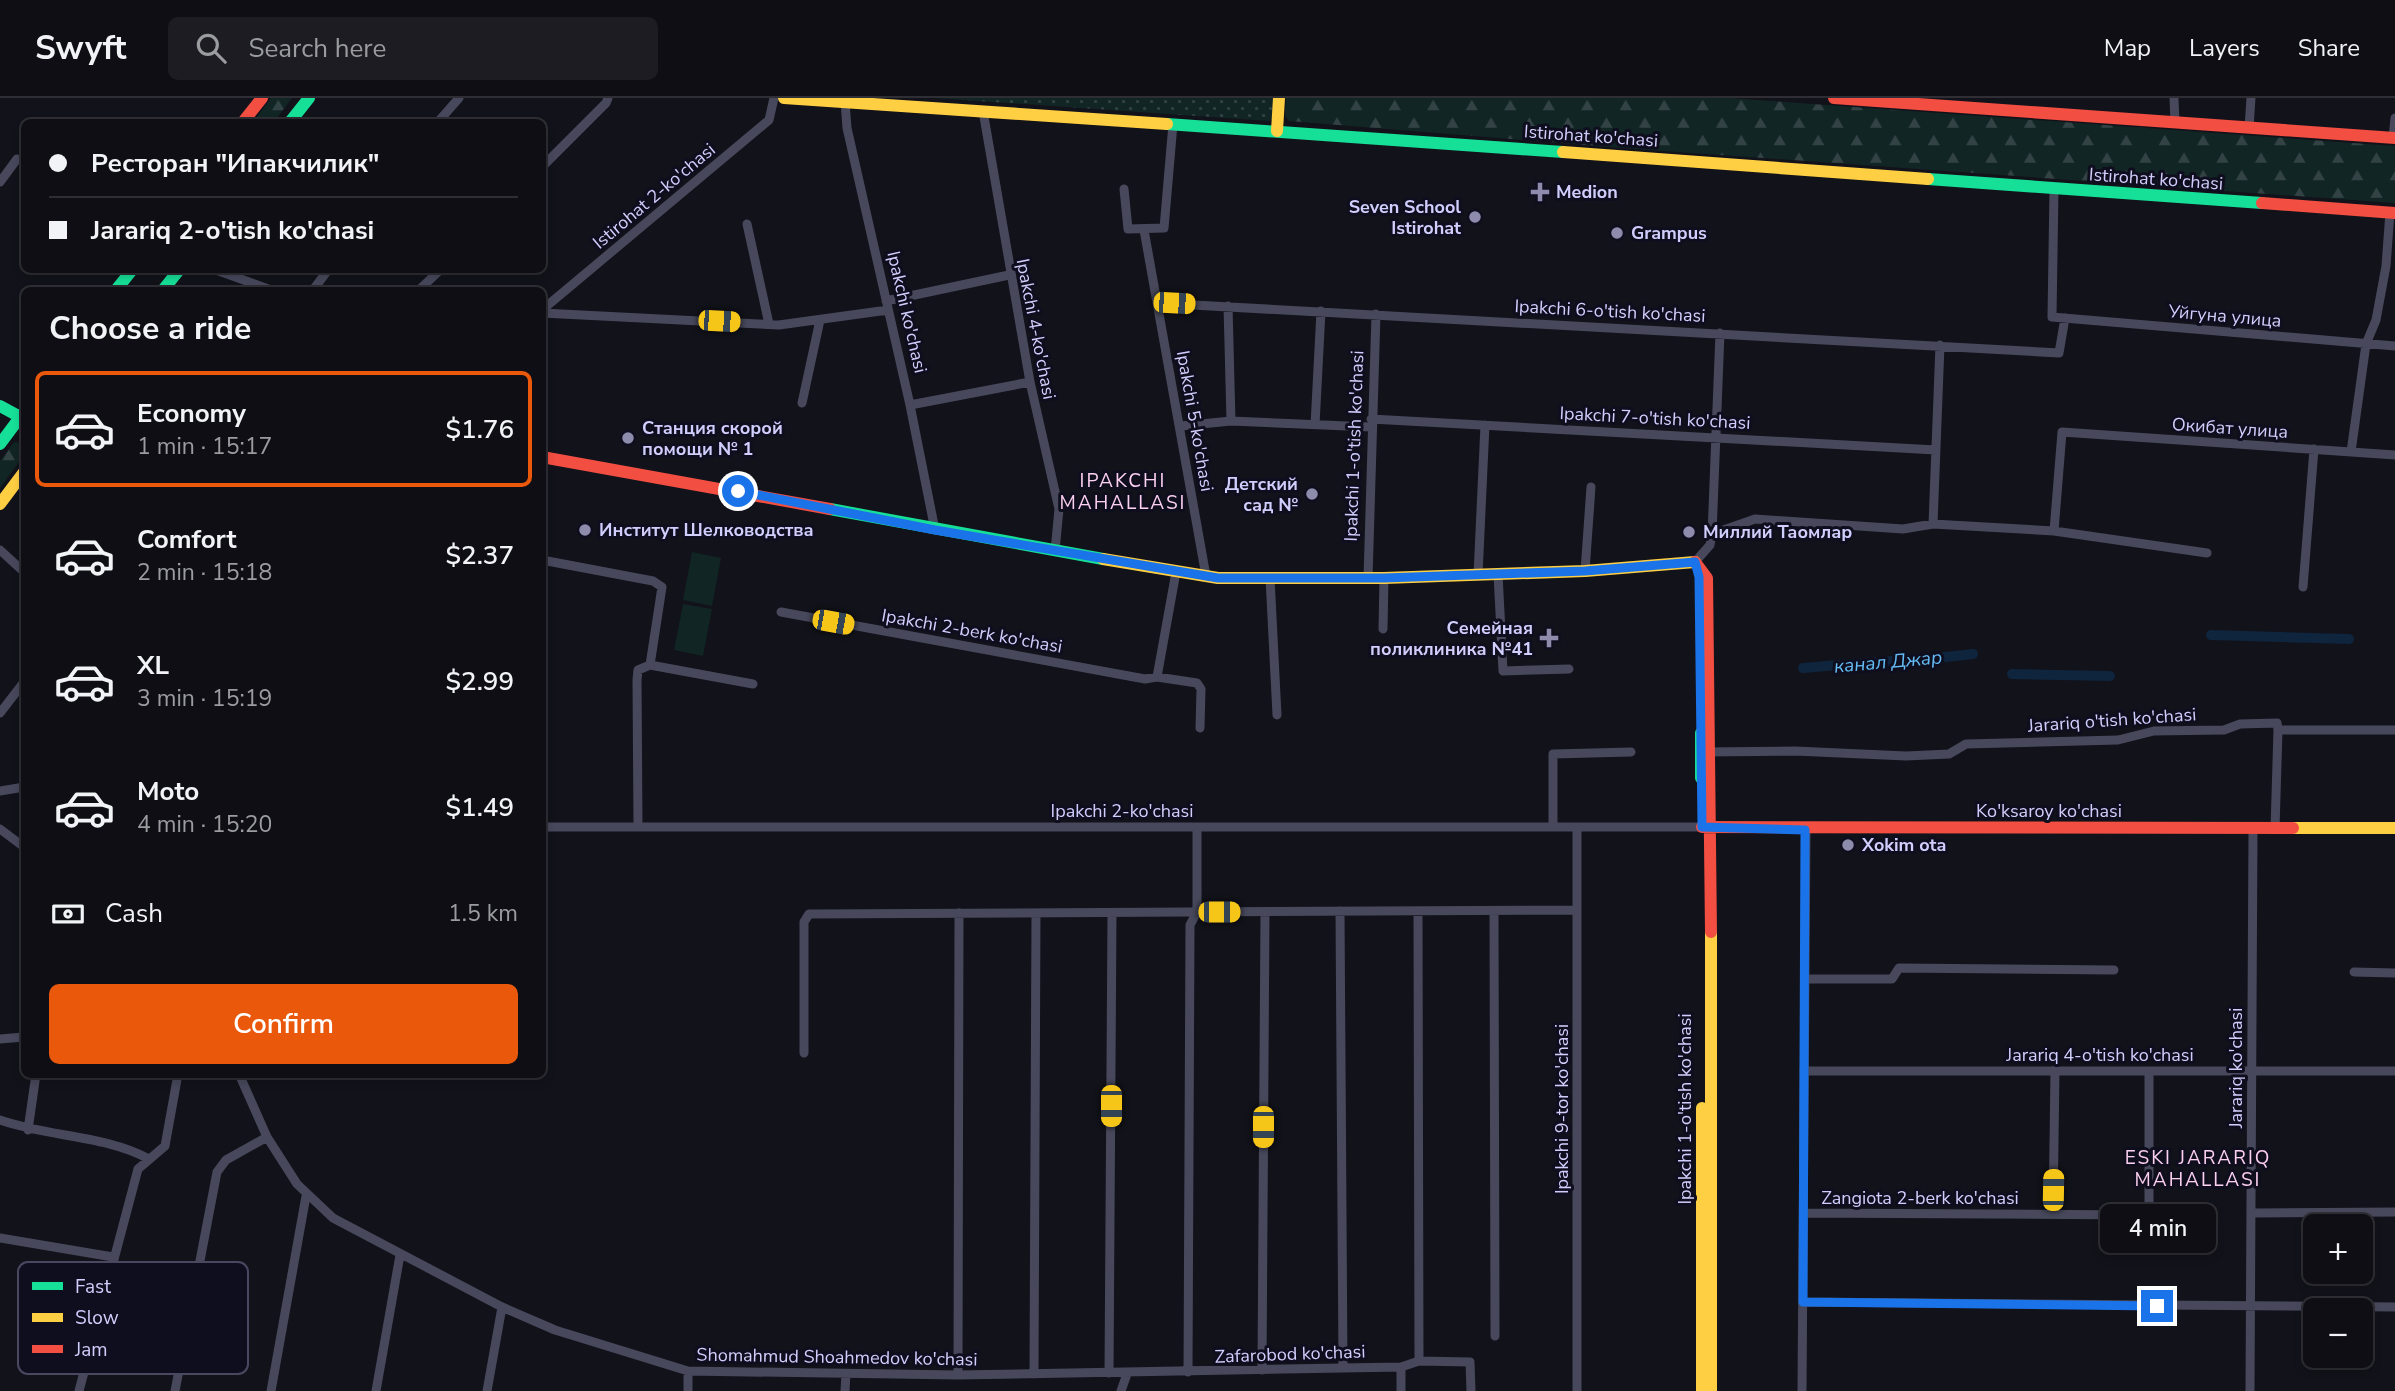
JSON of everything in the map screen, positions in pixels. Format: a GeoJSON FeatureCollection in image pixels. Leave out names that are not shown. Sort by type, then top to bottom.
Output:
{"type":"FeatureCollection","features":[{"type":"Feature","properties":{"kind":"main road"},"geometry":{"type":"LineString","coordinates":[[245,119],[262,98]]}},
{"type":"Feature","properties":{"kind":"main road"},"geometry":{"type":"LineString","coordinates":[[292,119],[309,98]]}},
{"type":"Feature","properties":{"kind":"main road","name":"Istirohat ko'chasi"},"geometry":{"type":"LineString","coordinates":[[784,98],[845,100],[2392,213]]}},
{"type":"Feature","properties":{"kind":"main road"},"geometry":{"type":"LineString","coordinates":[[1278,131],[1279,98]]}},
{"type":"Feature","properties":{"kind":"main road"},"geometry":{"type":"LineString","coordinates":[[1834,98],[1917,101],[2394,138]]}},
{"type":"Feature","properties":{"kind":"main road"},"geometry":{"type":"LineString","coordinates":[[118,287],[130,273]]}},
{"type":"Feature","properties":{"kind":"main road"},"geometry":{"type":"LineString","coordinates":[[165,287],[177,273]]}},
{"type":"Feature","properties":{"kind":"main road"},"geometry":{"type":"LineString","coordinates":[[0,406],[21,416]]}},
{"type":"Feature","properties":{"kind":"main road"},"geometry":{"type":"LineString","coordinates":[[0,444],[21,419]]}},
{"type":"Feature","properties":{"kind":"main road"},"geometry":{"type":"LineString","coordinates":[[546,458],[688,481],[935,530],[1206,576],[1368,579],[1585,571],[1695,562],[1699,577],[1707,827]]}},
{"type":"Feature","properties":{"kind":"main road"},"geometry":{"type":"LineString","coordinates":[[0,504],[21,476]]}},
{"type":"Feature","properties":{"kind":"main road","name":"Ko'ksaroy ko'chasi"},"geometry":{"type":"LineString","coordinates":[[1707,827],[1805,830],[2395,828]]}},
{"type":"Feature","properties":{"kind":"main road","name":"Ipakchi 1-o'tish ko'chasi"},"geometry":{"type":"LineString","coordinates":[[1702,1391],[1707,827]]}},
{"type":"Feature","properties":{"kind":"main road","name":"Ipakchi 1-o'tish ko'chasi"},"geometry":{"type":"LineString","coordinates":[[1707,827],[1711,1391]]}},
{"type":"Feature","properties":{"kind":"street"},"geometry":{"type":"LineString","coordinates":[[441,119],[459,98]]}},
{"type":"Feature","properties":{"kind":"street"},"geometry":{"type":"LineString","coordinates":[[546,163],[608,98]]}},
{"type":"Feature","properties":{"kind":"street","name":"Istirohat 2-ko'chasi"},"geometry":{"type":"LineString","coordinates":[[546,309],[769,120],[774,98]]}},
{"type":"Feature","properties":{"kind":"street"},"geometry":{"type":"LineString","coordinates":[[2174,98],[2175,123]]}},
{"type":"Feature","properties":{"kind":"street"},"geometry":{"type":"LineString","coordinates":[[2249,128],[2251,98]]}},
{"type":"Feature","properties":{"kind":"street","name":"Ipakchi ko'chasi"},"geometry":{"type":"LineString","coordinates":[[845,100],[847,128],[910,405],[935,530]]}},
{"type":"Feature","properties":{"kind":"street","name":"Ipakchi 4-ko'chasi"},"geometry":{"type":"LineString","coordinates":[[983,111],[1009,275],[1059,509],[1055,551]]}},
{"type":"Feature","properties":{"kind":"street"},"geometry":{"type":"LineString","coordinates":[[2394,138],[2395,118]]}},
{"type":"Feature","properties":{"kind":"street"},"geometry":{"type":"LineString","coordinates":[[1124,189],[1128,229],[1164,228],[1173,124]]}},
{"type":"Feature","properties":{"kind":"street"},"geometry":{"type":"LineString","coordinates":[[0,182],[17,159]]}},
{"type":"Feature","properties":{"kind":"street","name":"Уйгуна улица"},"geometry":{"type":"LineString","coordinates":[[2054,189],[2052,317],[2395,345]]}},
{"type":"Feature","properties":{"kind":"street"},"geometry":{"type":"LineString","coordinates":[[2351,452],[2366,344],[2376,320],[2392,213]]}},
{"type":"Feature","properties":{"kind":"street"},"geometry":{"type":"LineString","coordinates":[[747,223],[769,324]]}},
{"type":"Feature","properties":{"kind":"street","name":"Ipakchi 5-ko'chasi"},"geometry":{"type":"LineString","coordinates":[[1144,230],[1206,576]]}},
{"type":"Feature","properties":{"kind":"street"},"geometry":{"type":"LineString","coordinates":[[224,273],[263,287]]}},
{"type":"Feature","properties":{"kind":"street"},"geometry":{"type":"LineString","coordinates":[[422,287],[437,273]]}},
{"type":"Feature","properties":{"kind":"street"},"geometry":{"type":"LineString","coordinates":[[546,312],[769,324],[820,320],[1009,275]]}},
{"type":"Feature","properties":{"kind":"street","name":"Ipakchi 6-o'tish ko'chasi"},"geometry":{"type":"LineString","coordinates":[[1157,303],[2061,352],[2065,318]]}},
{"type":"Feature","properties":{"kind":"street"},"geometry":{"type":"LineString","coordinates":[[1228,306],[1231,421]]}},
{"type":"Feature","properties":{"kind":"street"},"geometry":{"type":"LineString","coordinates":[[1315,425],[1321,312]]}},
{"type":"Feature","properties":{"kind":"street","name":"Ipakchi 1-o'tish ko'chasi"},"geometry":{"type":"LineString","coordinates":[[1368,579],[1376,314]]}},
{"type":"Feature","properties":{"kind":"street"},"geometry":{"type":"LineString","coordinates":[[802,403],[820,320]]}},
{"type":"Feature","properties":{"kind":"street"},"geometry":{"type":"LineString","coordinates":[[1695,562],[1710,545],[1712,534],[1720,333]]}},
{"type":"Feature","properties":{"kind":"street"},"geometry":{"type":"LineString","coordinates":[[1933,524],[1940,345]]}},
{"type":"Feature","properties":{"kind":"street"},"geometry":{"type":"LineString","coordinates":[[910,405],[1030,382]]}},
{"type":"Feature","properties":{"kind":"street","name":"Ipakchi 7-o'tish ko'chasi"},"geometry":{"type":"LineString","coordinates":[[1181,426],[1231,421],[1315,425],[1485,425],[1936,450]]}},
{"type":"Feature","properties":{"kind":"street"},"geometry":{"type":"LineString","coordinates":[[1478,575],[1485,425]]}},
{"type":"Feature","properties":{"kind":"street","name":"Окибат улица"},"geometry":{"type":"LineString","coordinates":[[2054,531],[2062,432],[2395,455]]}},
{"type":"Feature","properties":{"kind":"street"},"geometry":{"type":"LineString","coordinates":[[2303,587],[2314,449]]}},
{"type":"Feature","properties":{"kind":"street"},"geometry":{"type":"LineString","coordinates":[[1585,571],[1591,487]]}},
{"type":"Feature","properties":{"kind":"street"},"geometry":{"type":"LineString","coordinates":[[1712,534],[1755,519],[1894,529],[1921,528],[1933,524],[2054,531],[2207,553]]}},
{"type":"Feature","properties":{"kind":"street"},"geometry":{"type":"LineString","coordinates":[[0,551],[21,569]]}},
{"type":"Feature","properties":{"kind":"street"},"geometry":{"type":"LineString","coordinates":[[546,561],[659,583],[663,591],[650,665]]}},
{"type":"Feature","properties":{"kind":"street"},"geometry":{"type":"LineString","coordinates":[[1157,677],[1177,572]]}},
{"type":"Feature","properties":{"kind":"street"},"geometry":{"type":"LineString","coordinates":[[1498,574],[1503,671],[1569,669]]}},
{"type":"Feature","properties":{"kind":"street"},"geometry":{"type":"LineString","coordinates":[[1270,578],[1277,715]]}},
{"type":"Feature","properties":{"kind":"street"},"geometry":{"type":"LineString","coordinates":[[1383,629],[1384,578]]}},
{"type":"Feature","properties":{"kind":"street","name":"Ipakchi 2-berk ko'chasi"},"geometry":{"type":"LineString","coordinates":[[781,612],[1145,679],[1157,677],[1201,685],[1200,728]]}},
{"type":"Feature","properties":{"kind":"street"},"geometry":{"type":"LineString","coordinates":[[638,827],[638,670],[650,665],[753,684]]}},
{"type":"Feature","properties":{"kind":"street"},"geometry":{"type":"LineString","coordinates":[[0,713],[21,686]]}},
{"type":"Feature","properties":{"kind":"street","name":"Jarariq o'tish ko'chasi"},"geometry":{"type":"LineString","coordinates":[[1705,752],[1795,751],[1906,756],[1949,754],[1966,744],[2119,740],[2154,731],[2224,730],[2249,723],[2277,723],[2278,730],[2395,730]]}},
{"type":"Feature","properties":{"kind":"street"},"geometry":{"type":"LineString","coordinates":[[2275,829],[2278,730]]}},
{"type":"Feature","properties":{"kind":"street"},"geometry":{"type":"LineString","coordinates":[[1553,827],[1553,754],[1631,752]]}},
{"type":"Feature","properties":{"kind":"street"},"geometry":{"type":"LineString","coordinates":[[0,791],[21,788]]}},
{"type":"Feature","properties":{"kind":"street","name":"Ipakchi 2-ko'chasi"},"geometry":{"type":"LineString","coordinates":[[546,827],[1707,827]]}},
{"type":"Feature","properties":{"kind":"street"},"geometry":{"type":"LineString","coordinates":[[1188,1372],[1189,925],[1197,912],[1197,827]]}},
{"type":"Feature","properties":{"kind":"street","name":"Ipakchi 9-tor ko'chasi"},"geometry":{"type":"LineString","coordinates":[[1577,827],[1577,1391]]}},
{"type":"Feature","properties":{"kind":"street"},"geometry":{"type":"LineString","coordinates":[[0,829],[21,845]]}},
{"type":"Feature","properties":{"kind":"street","name":"Jarariq ko'chasi"},"geometry":{"type":"LineString","coordinates":[[2250,1391],[2253,829]]}},
{"type":"Feature","properties":{"kind":"street"},"geometry":{"type":"LineString","coordinates":[[1802,1391],[1805,830]]}},
{"type":"Feature","properties":{"kind":"street"},"geometry":{"type":"LineString","coordinates":[[804,1053],[806,917],[814,913],[1577,910]]}},
{"type":"Feature","properties":{"kind":"street"},"geometry":{"type":"LineString","coordinates":[[1340,911],[1343,1367]]}},
{"type":"Feature","properties":{"kind":"street"},"geometry":{"type":"LineString","coordinates":[[1418,911],[1419,1361]]}},
{"type":"Feature","properties":{"kind":"street"},"geometry":{"type":"LineString","coordinates":[[1494,911],[1495,1336]]}},
{"type":"Feature","properties":{"kind":"street"},"geometry":{"type":"LineString","coordinates":[[1262,1370],[1265,912]]}},
{"type":"Feature","properties":{"kind":"street"},"geometry":{"type":"LineString","coordinates":[[958,1375],[959,913]]}},
{"type":"Feature","properties":{"kind":"street"},"geometry":{"type":"LineString","coordinates":[[1034,1374],[1036,913]]}},
{"type":"Feature","properties":{"kind":"street"},"geometry":{"type":"LineString","coordinates":[[1109,1373],[1112,913]]}},
{"type":"Feature","properties":{"kind":"street"},"geometry":{"type":"LineString","coordinates":[[1806,979],[1892,979],[1899,968],[2114,970]]}},
{"type":"Feature","properties":{"kind":"street"},"geometry":{"type":"LineString","coordinates":[[2354,972],[2395,973]]}},
{"type":"Feature","properties":{"kind":"street"},"geometry":{"type":"LineString","coordinates":[[0,1039],[21,1037]]}},
{"type":"Feature","properties":{"kind":"street"},"geometry":{"type":"LineString","coordinates":[[2053,1214],[2055,1070]]}},
{"type":"Feature","properties":{"kind":"street","name":"Jarariq 4-o'tish ko'chasi"},"geometry":{"type":"LineString","coordinates":[[1804,1071],[2395,1071]]}},
{"type":"Feature","properties":{"kind":"street","name":"Zangiota 2-berk ko'chasi"},"geometry":{"type":"LineString","coordinates":[[1804,1213],[2141,1215],[2147,1212],[2149,1071]]}},
{"type":"Feature","properties":{"kind":"street"},"geometry":{"type":"LineString","coordinates":[[28,1130],[35,1078]]}},
{"type":"Feature","properties":{"kind":"street"},"geometry":{"type":"LineString","coordinates":[[112,1262],[138,1169],[165,1146],[177,1078]]}},
{"type":"Feature","properties":{"kind":"street","name":"Shomahmud Shoahmedov ko'chasi"},"geometry":{"type":"LineString","coordinates":[[241,1078],[267,1137],[306,1196],[333,1218],[502,1307],[555,1330],[688,1371],[958,1375],[1128,1374]]}},
{"type":"Feature","properties":{"kind":"street"},"geometry":{"type":"LineString","coordinates":[[0,1120],[28,1130],[133,1150],[149,1159]]}},
{"type":"Feature","properties":{"kind":"street"},"geometry":{"type":"LineString","coordinates":[[200,1262],[217,1172],[226,1160],[267,1137]]}},
{"type":"Feature","properties":{"kind":"street"},"geometry":{"type":"LineString","coordinates":[[271,1391],[306,1196]]}},
{"type":"Feature","properties":{"kind":"street"},"geometry":{"type":"LineString","coordinates":[[2251,1213],[2395,1212]]}},
{"type":"Feature","properties":{"kind":"street"},"geometry":{"type":"LineString","coordinates":[[0,1238],[113,1257]]}},
{"type":"Feature","properties":{"kind":"street"},"geometry":{"type":"LineString","coordinates":[[376,1391],[400,1255]]}},
{"type":"Feature","properties":{"kind":"street"},"geometry":{"type":"LineString","coordinates":[[1803,1302],[2395,1307]]}},
{"type":"Feature","properties":{"kind":"street"},"geometry":{"type":"LineString","coordinates":[[487,1391],[502,1307]]}},
{"type":"Feature","properties":{"kind":"street","name":"Zafarobod ko'chasi"},"geometry":{"type":"LineString","coordinates":[[1128,1374],[1401,1367],[1419,1361],[1470,1362],[1471,1391]]}},
{"type":"Feature","properties":{"kind":"street"},"geometry":{"type":"LineString","coordinates":[[1401,1367],[1401,1391]]}},
{"type":"Feature","properties":{"kind":"street"},"geometry":{"type":"LineString","coordinates":[[688,1371],[688,1391]]}},
{"type":"Feature","properties":{"kind":"street"},"geometry":{"type":"LineString","coordinates":[[79,1391],[83,1374]]}},
{"type":"Feature","properties":{"kind":"street"},"geometry":{"type":"LineString","coordinates":[[845,1391],[846,1374]]}},
{"type":"Feature","properties":{"kind":"street"},"geometry":{"type":"LineString","coordinates":[[1121,1391],[1128,1374]]}},
{"type":"Feature","properties":{"kind":"green space"},"geometry":{"type":"Polygon","coordinates":[[[271,98],[292,98],[276,119],[255,119],[271,98]]]}},
{"type":"Feature","properties":{"kind":"green space"},"geometry":{"type":"Polygon","coordinates":[[[935,98],[1274,98],[1272,119],[1269,121],[935,98]]]}},
{"type":"Feature","properties":{"kind":"green space"},"geometry":{"type":"Polygon","coordinates":[[[1286,98],[1730,98],[2395,146],[2395,203],[1622,148],[1289,121],[1285,116],[1286,98]]]}},
{"type":"Feature","properties":{"kind":"green space"},"geometry":{"type":"Polygon","coordinates":[[[14,442],[21,443],[21,459],[0,488],[0,461],[14,442]]]}},
{"type":"Feature","properties":{"kind":"green space"},"geometry":{"type":"Polygon","coordinates":[[[692,552],[721,558],[712,606],[683,600],[692,552]]]}},
{"type":"Feature","properties":{"kind":"green space"},"geometry":{"type":"Polygon","coordinates":[[[683,604],[712,609],[703,656],[674,650],[683,604]]]}},
{"type":"Feature","properties":{"kind":"waterway","name":"канал Джар"},"geometry":{"type":"LineString","coordinates":[[2211,635],[2349,639]]}},
{"type":"Feature","properties":{"kind":"waterway","name":"канал Джар"},"geometry":{"type":"LineString","coordinates":[[1803,668],[1973,654]]}},
{"type":"Feature","properties":{"kind":"waterway","name":"канал Джар"},"geometry":{"type":"LineString","coordinates":[[2012,674],[2110,676]]}},
{"type":"Feature","properties":{"kind":"traffic: fast"},"geometry":{"type":"LineString","coordinates":[[292,119],[309,98]]}},
{"type":"Feature","properties":{"kind":"traffic: fast"},"geometry":{"type":"LineString","coordinates":[[1167,124],[1563,152]]}},
{"type":"Feature","properties":{"kind":"traffic: fast"},"geometry":{"type":"LineString","coordinates":[[1928,179],[2262,203]]}},
{"type":"Feature","properties":{"kind":"traffic: fast"},"geometry":{"type":"LineString","coordinates":[[118,287],[130,273]]}},
{"type":"Feature","properties":{"kind":"traffic: fast"},"geometry":{"type":"LineString","coordinates":[[165,287],[177,273]]}},
{"type":"Feature","properties":{"kind":"traffic: fast"},"geometry":{"type":"LineString","coordinates":[[0,406],[21,417]]}},
{"type":"Feature","properties":{"kind":"traffic: fast"},"geometry":{"type":"LineString","coordinates":[[0,444],[21,416]]}},
{"type":"Feature","properties":{"kind":"traffic: fast"},"geometry":{"type":"LineString","coordinates":[[830,509],[1103,559]]}},
{"type":"Feature","properties":{"kind":"traffic: fast"},"geometry":{"type":"LineString","coordinates":[[1701,733],[1701,778]]}},
{"type":"Feature","properties":{"kind":"traffic: slow"},"geometry":{"type":"LineString","coordinates":[[784,98],[1167,124]]}},
{"type":"Feature","properties":{"kind":"traffic: slow"},"geometry":{"type":"LineString","coordinates":[[1277,131],[1279,98]]}},
{"type":"Feature","properties":{"kind":"traffic: slow"},"geometry":{"type":"LineString","coordinates":[[1563,152],[1928,179]]}},
{"type":"Feature","properties":{"kind":"traffic: slow"},"geometry":{"type":"LineString","coordinates":[[0,504],[21,476]]}},
{"type":"Feature","properties":{"kind":"traffic: slow"},"geometry":{"type":"LineString","coordinates":[[1103,559],[1218,578],[1384,578],[1585,571],[1695,562]]}},
{"type":"Feature","properties":{"kind":"traffic: slow"},"geometry":{"type":"LineString","coordinates":[[2293,828],[2395,828]]}},
{"type":"Feature","properties":{"kind":"traffic: slow"},"geometry":{"type":"LineString","coordinates":[[1711,932],[1711,1391]]}},
{"type":"Feature","properties":{"kind":"traffic: slow"},"geometry":{"type":"LineString","coordinates":[[1702,1108],[1702,1391]]}},
{"type":"Feature","properties":{"kind":"traffic: jam"},"geometry":{"type":"LineString","coordinates":[[245,119],[262,98]]}},
{"type":"Feature","properties":{"kind":"traffic: jam"},"geometry":{"type":"LineString","coordinates":[[1834,98],[2395,138]]}},
{"type":"Feature","properties":{"kind":"traffic: jam"},"geometry":{"type":"LineString","coordinates":[[2262,203],[2395,213]]}},
{"type":"Feature","properties":{"kind":"traffic: jam"},"geometry":{"type":"LineString","coordinates":[[546,458],[830,509]]}},
{"type":"Feature","properties":{"kind":"traffic: jam"},"geometry":{"type":"LineString","coordinates":[[1695,562],[1707,578],[1711,932]]}},
{"type":"Feature","properties":{"kind":"traffic: jam"},"geometry":{"type":"LineString","coordinates":[[1702,827],[2293,828]]}},
{"type":"Feature","properties":{"kind":"place","name":"Medion"},"geometry":{"type":"Point","coordinates":[1540,192]}},
{"type":"Feature","properties":{"kind":"place","name":"Seven School Istirohat"},"geometry":{"type":"Point","coordinates":[1475,217]}},
{"type":"Feature","properties":{"kind":"place","name":"Grampus"},"geometry":{"type":"Point","coordinates":[1617,233]}},
{"type":"Feature","properties":{"kind":"place","name":"Станция скорой помощи № 1"},"geometry":{"type":"Point","coordinates":[628,438]}},
{"type":"Feature","properties":{"kind":"place","name":"Детский сад №"},"geometry":{"type":"Point","coordinates":[1312,494]}},
{"type":"Feature","properties":{"kind":"place","name":"Институт Шелководства"},"geometry":{"type":"Point","coordinates":[585,530]}},
{"type":"Feature","properties":{"kind":"place","name":"Миллий Таомлар"},"geometry":{"type":"Point","coordinates":[1689,532]}},
{"type":"Feature","properties":{"kind":"place","name":"Семейная поликлиника №41"},"geometry":{"type":"Point","coordinates":[1549,638]}},
{"type":"Feature","properties":{"kind":"place","name":"Xokim ota"},"geometry":{"type":"Point","coordinates":[1848,845]}},
{"type":"Feature","properties":{"kind":"district","name":"IPAKCHI MAHALLASI"},"geometry":{"type":"Point","coordinates":[1123,491]}},
{"type":"Feature","properties":{"kind":"district","name":"ESKI JARARIQ MAHALLASI"},"geometry":{"type":"Point","coordinates":[2198,1168]}},
{"type":"Feature","properties":{"kind":"route"},"geometry":{"type":"LineString","coordinates":[[738,491],[874,519],[1218,578],[1362,579],[1585,571],[1695,562],[1699,577],[1702,827],[1805,830],[1803,1302],[2157,1306]]}}]}
